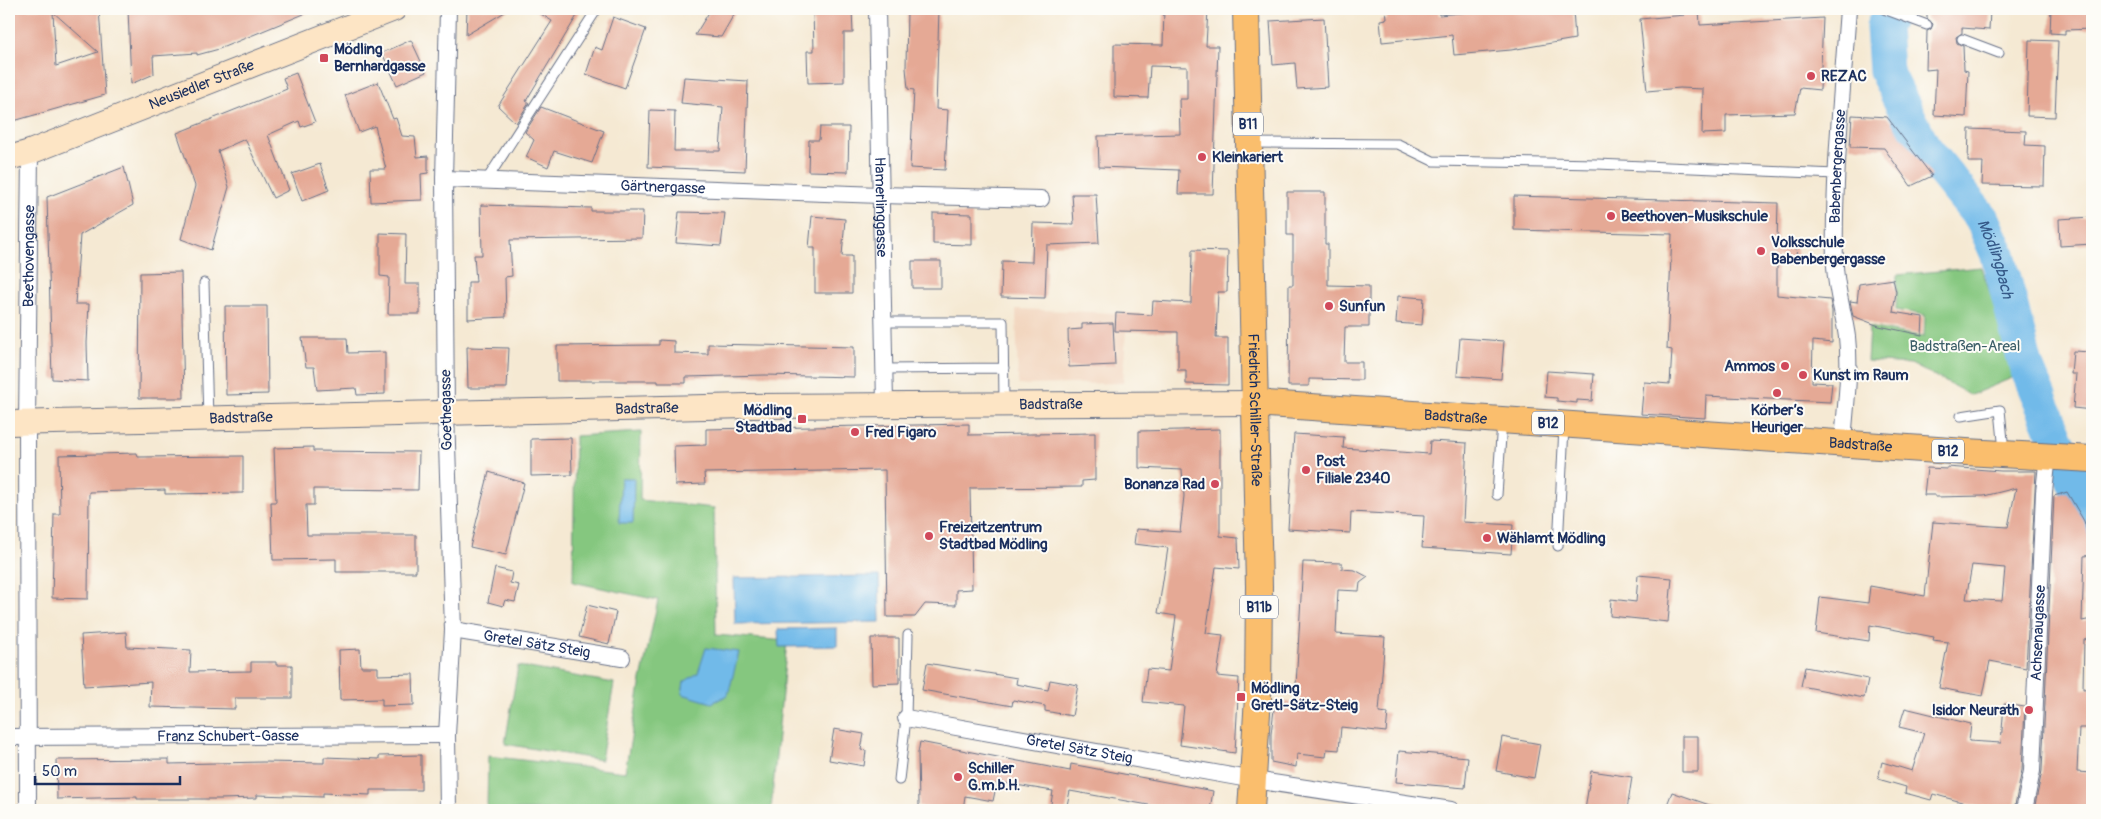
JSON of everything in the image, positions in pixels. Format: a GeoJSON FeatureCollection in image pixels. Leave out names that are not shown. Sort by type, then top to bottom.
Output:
{"type":"FeatureCollection","features":[{"type":"Feature","properties":{"kind":"main road","name":"Friedrich Schiller-Straße"},"geometry":{"type":"LineString","coordinates":[[1246,9],[1259,586],[1259,666],[1251,810]]}},
{"type":"Feature","properties":{"kind":"main road","name":"Badstraße"},"geometry":{"type":"LineString","coordinates":[[1254,403],[2087,458]]}},
{"type":"Feature","properties":{"kind":"street","name":"Neusiedler Straße"},"geometry":{"type":"LineString","coordinates":[[19,155],[394,9]]}},
{"type":"Feature","properties":{"kind":"street","name":"Goethegasse"},"geometry":{"type":"LineString","coordinates":[[448,9],[444,179],[446,414],[453,630],[447,735],[448,810]]}},
{"type":"Feature","properties":{"kind":"street","name":"Hamerlinggasse"},"geometry":{"type":"LineString","coordinates":[[877,9],[885,404]]}},
{"type":"Feature","properties":{"kind":"street","name":"Babenbergergasse"},"geometry":{"type":"LineString","coordinates":[[1843,443],[1847,384],[1847,338],[1835,269],[1836,174],[1848,9]]}},
{"type":"Feature","properties":{"kind":"street","name":"Beethovengasse"},"geometry":{"type":"LineString","coordinates":[[19,155],[18,423],[28,810]]}},
{"type":"Feature","properties":{"kind":"street","name":"Gärtnergasse"},"geometry":{"type":"LineString","coordinates":[[444,179],[486,182],[1041,199]]}},
{"type":"Feature","properties":{"kind":"street","name":"Badstraße"},"geometry":{"type":"LineString","coordinates":[[18,423],[885,404],[1254,403]]}},
{"type":"Feature","properties":{"kind":"street","name":"Achsenaugasse"},"geometry":{"type":"LineString","coordinates":[[2024,810],[2032,771],[2044,492],[2050,455]]}},
{"type":"Feature","properties":{"kind":"street","name":"Gretel Sätz Steig"},"geometry":{"type":"LineString","coordinates":[[453,630],[622,658]]}},
{"type":"Feature","properties":{"kind":"street","name":"Gretel Sätz Steig"},"geometry":{"type":"LineString","coordinates":[[906,718],[1254,780],[1451,810]]}},
{"type":"Feature","properties":{"kind":"street","name":"Franz Schubert-Gasse"},"geometry":{"type":"LineString","coordinates":[[9,737],[447,735]]}},
{"type":"Feature","properties":{"kind":"lane"},"geometry":{"type":"LineString","coordinates":[[486,182],[597,9]]}},
{"type":"Feature","properties":{"kind":"lane"},"geometry":{"type":"LineString","coordinates":[[1884,9],[1927,25]]}},
{"type":"Feature","properties":{"kind":"lane"},"geometry":{"type":"LineString","coordinates":[[1962,39],[1999,53]]}},
{"type":"Feature","properties":{"kind":"lane"},"geometry":{"type":"LineString","coordinates":[[1249,144],[1398,144],[1433,161],[1551,163],[1836,174]]}},
{"type":"Feature","properties":{"kind":"lane"},"geometry":{"type":"LineString","coordinates":[[204,283],[208,419]]}},
{"type":"Feature","properties":{"kind":"lane"},"geometry":{"type":"LineString","coordinates":[[884,322],[1003,322],[1004,403]]}},
{"type":"Feature","properties":{"kind":"lane"},"geometry":{"type":"LineString","coordinates":[[884,368],[1004,368]]}},
{"type":"Feature","properties":{"kind":"lane"},"geometry":{"type":"LineString","coordinates":[[1962,416],[2000,410],[2004,454]]}},
{"type":"Feature","properties":{"kind":"lane"},"geometry":{"type":"LineString","coordinates":[[1497,495],[1502,419]]}},
{"type":"Feature","properties":{"kind":"lane"},"geometry":{"type":"LineString","coordinates":[[1558,546],[1564,424]]}},
{"type":"Feature","properties":{"kind":"lane"},"geometry":{"type":"LineString","coordinates":[[899,780],[906,718],[908,635]]}},
{"type":"Feature","properties":{"kind":"shaded area"},"geometry":{"type":"Polygon","coordinates":[[[1016,309],[1116,313],[1126,331],[1123,383],[1018,385],[1016,309]]]}},
{"type":"Feature","properties":{"kind":"green space","name":"Badstraßen-Areal"},"geometry":{"type":"Polygon","coordinates":[[[1981,267],[2019,375],[1971,395],[1911,364],[1867,361],[1869,327],[1924,337],[1925,315],[1896,310],[1897,275],[1981,267]]]}},
{"type":"Feature","properties":{"kind":"green space"},"geometry":{"type":"Polygon","coordinates":[[[641,432],[640,500],[714,508],[716,635],[787,641],[771,809],[775,810],[487,810],[488,756],[625,772],[641,680],[658,600],[573,582],[575,436],[641,432]]]}},
{"type":"Feature","properties":{"kind":"green space"},"geometry":{"type":"Polygon","coordinates":[[[518,666],[614,683],[601,760],[505,744],[518,666]]]}},
{"type":"Feature","properties":{"kind":"water"},"geometry":{"type":"Polygon","coordinates":[[[621,478],[634,478],[633,523],[619,523],[621,478]]]}},
{"type":"Feature","properties":{"kind":"water"},"geometry":{"type":"Polygon","coordinates":[[[879,576],[880,622],[735,624],[734,578],[879,576]]]}},
{"type":"Feature","properties":{"kind":"water"},"geometry":{"type":"Polygon","coordinates":[[[837,628],[837,646],[779,647],[778,629],[837,628]]]}},
{"type":"Feature","properties":{"kind":"water"},"geometry":{"type":"Polygon","coordinates":[[[706,648],[739,652],[728,695],[712,703],[682,694],[684,682],[698,673],[706,648]]]}},
{"type":"Feature","properties":{"kind":"building"},"geometry":{"type":"Polygon","coordinates":[[[9,9],[99,9],[105,95],[10,122],[9,9]],[[53,12],[56,66],[98,52],[53,12]]]}},
{"type":"Feature","properties":{"kind":"building"},"geometry":{"type":"Polygon","coordinates":[[[128,9],[316,9],[219,49],[197,55],[197,53],[153,56],[154,74],[131,84],[128,9]]]}},
{"type":"Feature","properties":{"kind":"building"},"geometry":{"type":"Polygon","coordinates":[[[467,9],[510,9],[466,35],[467,9]]]}},
{"type":"Feature","properties":{"kind":"building"},"geometry":{"type":"Polygon","coordinates":[[[533,9],[581,9],[526,101],[529,103],[516,123],[498,106],[552,21],[533,9]]]}},
{"type":"Feature","properties":{"kind":"building"},"geometry":{"type":"Polygon","coordinates":[[[711,9],[737,9],[721,37],[695,35],[711,9]]]}},
{"type":"Feature","properties":{"kind":"building"},"geometry":{"type":"Polygon","coordinates":[[[813,9],[852,9],[853,33],[844,33],[844,82],[808,83],[807,51],[814,51],[813,9]]]}},
{"type":"Feature","properties":{"kind":"building"},"geometry":{"type":"Polygon","coordinates":[[[907,9],[939,9],[936,109],[948,110],[945,170],[910,168],[914,90],[908,89],[906,68],[907,9]]]}},
{"type":"Feature","properties":{"kind":"building"},"geometry":{"type":"Polygon","coordinates":[[[1164,9],[1208,9],[1206,46],[1218,46],[1213,194],[1178,194],[1179,170],[1099,167],[1098,136],[1180,134],[1179,99],[1187,99],[1187,67],[1150,66],[1148,98],[1114,97],[1114,44],[1163,45],[1164,9]]]}},
{"type":"Feature","properties":{"kind":"building"},"geometry":{"type":"Polygon","coordinates":[[[1386,9],[1438,9],[1439,15],[1503,9],[1573,9],[1575,39],[1511,50],[1454,55],[1452,35],[1382,42],[1380,20],[1387,19],[1386,9]]]}},
{"type":"Feature","properties":{"kind":"building"},"geometry":{"type":"Polygon","coordinates":[[[1684,9],[1699,9],[1700,25],[1823,18],[1820,90],[1800,88],[1795,113],[1726,115],[1726,133],[1702,134],[1703,89],[1680,88],[1647,91],[1640,19],[1685,15],[1684,9]]]}},
{"type":"Feature","properties":{"kind":"building"},"geometry":{"type":"Polygon","coordinates":[[[1927,9],[1990,10],[1989,30],[1962,28],[1962,33],[1956,37],[1957,43],[1963,46],[1964,70],[1968,71],[1966,117],[1934,115],[1936,69],[1926,70],[1927,31],[1931,29],[1933,24],[1927,18],[1927,9]]]}},
{"type":"Feature","properties":{"kind":"building"},"geometry":{"type":"Polygon","coordinates":[[[2051,9],[2092,9],[2092,29],[2065,30],[2065,34],[2050,33],[2051,9]]]}},
{"type":"Feature","properties":{"kind":"building"},"geometry":{"type":"Polygon","coordinates":[[[613,17],[646,29],[625,88],[586,74],[595,47],[602,50],[613,17]]]}},
{"type":"Feature","properties":{"kind":"building"},"geometry":{"type":"Polygon","coordinates":[[[1324,18],[1328,87],[1297,89],[1295,63],[1273,65],[1270,21],[1324,18]]]}},
{"type":"Feature","properties":{"kind":"building"},"geometry":{"type":"Polygon","coordinates":[[[411,40],[426,72],[397,85],[382,53],[411,40]]]}},
{"type":"Feature","properties":{"kind":"building"},"geometry":{"type":"Polygon","coordinates":[[[2029,40],[2058,41],[2055,117],[2027,116],[2029,40]]]}},
{"type":"Feature","properties":{"kind":"building"},"geometry":{"type":"Polygon","coordinates":[[[296,73],[315,122],[301,127],[299,121],[268,135],[289,190],[273,198],[245,139],[218,151],[229,187],[211,250],[181,239],[195,186],[177,133],[287,89],[283,78],[296,73]]]}},
{"type":"Feature","properties":{"kind":"building"},"geometry":{"type":"Polygon","coordinates":[[[684,77],[748,81],[745,171],[648,167],[650,110],[675,111],[674,151],[720,151],[723,107],[681,103],[684,77]]]}},
{"type":"Feature","properties":{"kind":"building"},"geometry":{"type":"Polygon","coordinates":[[[378,82],[393,119],[396,118],[402,136],[415,137],[417,157],[428,156],[428,173],[421,174],[422,200],[371,202],[370,169],[386,169],[375,126],[359,132],[345,95],[378,82]]]}},
{"type":"Feature","properties":{"kind":"building"},"geometry":{"type":"Polygon","coordinates":[[[541,107],[604,131],[592,163],[554,151],[548,167],[526,157],[534,140],[525,132],[541,107]]]}},
{"type":"Feature","properties":{"kind":"building"},"geometry":{"type":"Polygon","coordinates":[[[1852,115],[1887,117],[1932,176],[1911,186],[1884,148],[1850,147],[1852,115]]]}},
{"type":"Feature","properties":{"kind":"building"},"geometry":{"type":"Polygon","coordinates":[[[820,127],[849,127],[848,172],[808,171],[809,140],[819,140],[820,127]]]}},
{"type":"Feature","properties":{"kind":"building"},"geometry":{"type":"Polygon","coordinates":[[[1969,129],[2026,131],[2025,145],[2045,146],[2044,186],[1982,185],[1983,162],[1968,162],[1969,129]]]}},
{"type":"Feature","properties":{"kind":"building"},"geometry":{"type":"Polygon","coordinates":[[[320,164],[329,190],[302,201],[292,174],[320,164]]]}},
{"type":"Feature","properties":{"kind":"building"},"geometry":{"type":"Polygon","coordinates":[[[124,167],[133,205],[80,235],[75,304],[89,304],[88,381],[52,379],[47,197],[124,167]]]}},
{"type":"Feature","properties":{"kind":"building"},"geometry":{"type":"Polygon","coordinates":[[[1287,192],[1325,192],[1325,244],[1328,244],[1328,285],[1369,286],[1369,327],[1345,327],[1344,362],[1362,362],[1362,380],[1309,379],[1309,386],[1288,386],[1289,285],[1293,285],[1293,235],[1287,235],[1287,192]]]}},
{"type":"Feature","properties":{"kind":"building"},"geometry":{"type":"Polygon","coordinates":[[[1072,194],[1096,194],[1099,243],[1047,245],[1045,298],[1001,297],[1002,261],[1032,262],[1033,223],[1074,224],[1072,194]]]}},
{"type":"Feature","properties":{"kind":"building"},"geometry":{"type":"Polygon","coordinates":[[[1514,196],[1778,203],[1777,242],[1797,244],[1796,259],[1777,257],[1777,295],[1830,300],[1832,343],[1813,341],[1812,382],[1832,383],[1830,402],[1706,396],[1705,418],[1641,414],[1644,382],[1670,384],[1672,350],[1667,349],[1672,234],[1514,230],[1514,196]]]}},
{"type":"Feature","properties":{"kind":"building"},"geometry":{"type":"Polygon","coordinates":[[[481,205],[591,208],[591,211],[643,211],[642,238],[510,240],[512,276],[505,277],[506,317],[468,319],[468,282],[476,282],[474,255],[482,255],[481,205]]]}},
{"type":"Feature","properties":{"kind":"building"},"geometry":{"type":"Polygon","coordinates":[[[679,212],[725,213],[721,246],[676,243],[679,212]]]}},
{"type":"Feature","properties":{"kind":"building"},"geometry":{"type":"Polygon","coordinates":[[[933,213],[972,214],[972,245],[933,244],[933,213]]]}},
{"type":"Feature","properties":{"kind":"building"},"geometry":{"type":"Polygon","coordinates":[[[812,216],[845,219],[842,256],[852,256],[852,293],[815,293],[815,248],[809,248],[812,216]]]}},
{"type":"Feature","properties":{"kind":"building"},"geometry":{"type":"Polygon","coordinates":[[[2092,217],[2092,244],[2060,246],[2059,219],[2092,217]]]}},
{"type":"Feature","properties":{"kind":"building"},"geometry":{"type":"Polygon","coordinates":[[[380,233],[406,234],[405,284],[420,284],[420,314],[388,314],[389,277],[380,276],[380,233]]]}},
{"type":"Feature","properties":{"kind":"building"},"geometry":{"type":"Polygon","coordinates":[[[1192,250],[1228,251],[1227,292],[1218,292],[1216,338],[1228,338],[1228,385],[1186,384],[1186,370],[1178,370],[1178,332],[1115,331],[1116,313],[1152,315],[1153,301],[1191,303],[1192,250]]]}},
{"type":"Feature","properties":{"kind":"building"},"geometry":{"type":"Polygon","coordinates":[[[912,261],[941,261],[941,288],[912,288],[912,261]]]}},
{"type":"Feature","properties":{"kind":"building"},"geometry":{"type":"Polygon","coordinates":[[[181,272],[184,398],[139,398],[140,273],[181,272]]]}},
{"type":"Feature","properties":{"kind":"building"},"geometry":{"type":"Polygon","coordinates":[[[1893,279],[1896,292],[1893,312],[1923,317],[1922,335],[1879,326],[1853,316],[1850,301],[1857,302],[1859,284],[1893,279]]]}},
{"type":"Feature","properties":{"kind":"building"},"geometry":{"type":"Polygon","coordinates":[[[1398,296],[1424,298],[1422,325],[1396,323],[1398,296]]]}},
{"type":"Feature","properties":{"kind":"building"},"geometry":{"type":"Polygon","coordinates":[[[225,306],[267,306],[268,394],[226,395],[225,306]]]}},
{"type":"Feature","properties":{"kind":"building"},"geometry":{"type":"Polygon","coordinates":[[[1113,323],[1115,365],[1069,367],[1068,330],[1082,329],[1082,324],[1113,323]]]}},
{"type":"Feature","properties":{"kind":"building"},"geometry":{"type":"Polygon","coordinates":[[[302,338],[347,338],[348,353],[385,352],[385,394],[357,395],[356,388],[317,390],[314,367],[306,367],[302,338]]]}},
{"type":"Feature","properties":{"kind":"building"},"geometry":{"type":"Polygon","coordinates":[[[1460,338],[1504,341],[1501,379],[1457,376],[1460,338]]]}},
{"type":"Feature","properties":{"kind":"building"},"geometry":{"type":"Polygon","coordinates":[[[659,340],[674,341],[674,353],[708,354],[708,344],[854,347],[854,377],[765,375],[686,377],[686,383],[658,383],[658,381],[557,381],[557,346],[659,345],[659,340]]]}},
{"type":"Feature","properties":{"kind":"building"},"geometry":{"type":"Polygon","coordinates":[[[467,347],[509,348],[507,388],[468,388],[467,347]]]}},
{"type":"Feature","properties":{"kind":"building"},"geometry":{"type":"Polygon","coordinates":[[[2073,351],[2092,352],[2092,410],[2073,408],[2076,374],[2071,374],[2073,351]]]}},
{"type":"Feature","properties":{"kind":"building"},"geometry":{"type":"Polygon","coordinates":[[[1547,371],[1594,374],[1592,401],[1577,400],[1577,403],[1557,401],[1557,398],[1545,397],[1547,371]]]}},
{"type":"Feature","properties":{"kind":"building","name":"Freizeitzentrum Stadtbad Mödling"},"geometry":{"type":"Polygon","coordinates":[[[969,424],[969,435],[1095,433],[1095,480],[1082,481],[1082,487],[970,488],[972,589],[956,590],[956,605],[925,604],[915,617],[887,617],[885,470],[704,473],[705,484],[675,485],[674,446],[706,445],[706,429],[969,424]]]}},
{"type":"Feature","properties":{"kind":"building"},"geometry":{"type":"Polygon","coordinates":[[[1220,429],[1220,536],[1238,538],[1239,569],[1216,567],[1206,633],[1223,635],[1217,676],[1239,678],[1235,753],[1180,745],[1184,706],[1143,702],[1147,669],[1169,671],[1176,616],[1158,613],[1168,548],[1134,544],[1136,529],[1180,532],[1184,496],[1182,470],[1139,468],[1139,431],[1220,429]]]}},
{"type":"Feature","properties":{"kind":"building"},"geometry":{"type":"Polygon","coordinates":[[[1294,434],[1344,437],[1343,448],[1429,454],[1430,441],[1467,443],[1463,522],[1513,525],[1511,554],[1422,548],[1424,516],[1351,512],[1350,533],[1288,529],[1294,434]]]}},
{"type":"Feature","properties":{"kind":"building"},"geometry":{"type":"Polygon","coordinates":[[[571,438],[572,475],[531,476],[531,439],[571,438]]]}},
{"type":"Feature","properties":{"kind":"building"},"geometry":{"type":"Polygon","coordinates":[[[313,447],[313,451],[419,452],[418,490],[314,489],[314,505],[306,505],[307,535],[416,535],[416,572],[336,572],[336,559],[273,560],[271,502],[276,502],[274,448],[313,447]]]}},
{"type":"Feature","properties":{"kind":"building"},"geometry":{"type":"Polygon","coordinates":[[[137,453],[138,457],[243,456],[243,493],[165,494],[165,490],[89,492],[88,599],[52,598],[54,514],[60,514],[59,455],[137,453]]]}},
{"type":"Feature","properties":{"kind":"building"},"geometry":{"type":"Polygon","coordinates":[[[1947,467],[2001,471],[2036,471],[2026,668],[1990,661],[1983,696],[1939,688],[1948,642],[1933,640],[1934,637],[1870,625],[1869,641],[1816,633],[1820,597],[1868,603],[1870,586],[1925,596],[1933,522],[2008,527],[2016,488],[1984,496],[1935,497],[1935,495],[1924,495],[1927,468],[1947,469],[1947,467]],[[1972,565],[1966,599],[2002,601],[2005,568],[1972,565]]]}},
{"type":"Feature","properties":{"kind":"building"},"geometry":{"type":"Polygon","coordinates":[[[489,472],[524,483],[506,555],[470,547],[489,472]]]}},
{"type":"Feature","properties":{"kind":"building"},"geometry":{"type":"Polygon","coordinates":[[[2067,492],[2084,521],[2092,547],[2092,555],[2084,556],[2082,621],[2092,619],[2092,638],[2084,640],[2083,689],[2092,688],[2092,728],[2079,728],[2077,772],[2092,773],[2092,810],[2034,810],[2042,771],[2054,496],[2067,492]]]}},
{"type":"Feature","properties":{"kind":"building"},"geometry":{"type":"Polygon","coordinates":[[[1303,562],[1342,563],[1342,569],[1355,570],[1368,577],[1360,583],[1359,591],[1338,590],[1336,634],[1385,637],[1379,712],[1388,713],[1386,732],[1341,727],[1339,750],[1327,749],[1326,757],[1297,754],[1296,767],[1271,762],[1271,734],[1275,701],[1295,703],[1303,562]]]}},
{"type":"Feature","properties":{"kind":"building"},"geometry":{"type":"Polygon","coordinates":[[[495,568],[512,572],[510,583],[519,585],[515,602],[505,600],[503,606],[488,602],[495,568]]]}},
{"type":"Feature","properties":{"kind":"building"},"geometry":{"type":"Polygon","coordinates":[[[1638,575],[1672,578],[1668,622],[1610,616],[1611,599],[1636,602],[1638,575]]]}},
{"type":"Feature","properties":{"kind":"building"},"geometry":{"type":"Polygon","coordinates":[[[587,605],[616,612],[609,644],[579,637],[587,605]]]}},
{"type":"Feature","properties":{"kind":"building"},"geometry":{"type":"Polygon","coordinates":[[[126,632],[127,647],[191,650],[190,672],[251,671],[251,662],[276,662],[276,665],[292,665],[292,698],[235,698],[235,709],[150,707],[151,682],[84,686],[81,635],[126,632]]]}},
{"type":"Feature","properties":{"kind":"building"},"geometry":{"type":"Polygon","coordinates":[[[871,638],[899,638],[899,683],[872,684],[871,638]]]}},
{"type":"Feature","properties":{"kind":"building"},"geometry":{"type":"Polygon","coordinates":[[[360,649],[361,667],[378,667],[378,675],[413,674],[414,705],[382,706],[382,699],[340,700],[339,650],[360,649]]]}},
{"type":"Feature","properties":{"kind":"building"},"geometry":{"type":"Polygon","coordinates":[[[927,663],[1017,678],[1016,684],[1048,690],[1050,680],[1078,685],[1072,716],[1045,711],[1045,706],[1013,700],[1012,706],[922,690],[927,663]]]}},
{"type":"Feature","properties":{"kind":"building"},"geometry":{"type":"Polygon","coordinates":[[[1805,667],[1868,679],[1864,698],[1801,686],[1805,667]]]}},
{"type":"Feature","properties":{"kind":"building"},"geometry":{"type":"Polygon","coordinates":[[[2004,704],[2025,707],[2022,770],[2014,810],[1990,810],[1933,794],[1931,800],[1905,793],[1906,787],[1878,779],[1882,762],[1912,771],[1924,733],[1899,727],[1905,708],[1971,724],[1969,741],[2001,743],[2004,704]]]}},
{"type":"Feature","properties":{"kind":"building"},"geometry":{"type":"Polygon","coordinates":[[[834,729],[864,734],[861,750],[866,751],[864,766],[829,760],[834,729]]]}},
{"type":"Feature","properties":{"kind":"building"},"geometry":{"type":"Polygon","coordinates":[[[1682,736],[1698,736],[1698,772],[1682,772],[1682,736]]]}},
{"type":"Feature","properties":{"kind":"building"},"geometry":{"type":"Polygon","coordinates":[[[1502,737],[1540,744],[1534,778],[1496,771],[1502,737]]]}},
{"type":"Feature","properties":{"kind":"building"},"geometry":{"type":"Polygon","coordinates":[[[920,742],[1070,771],[1071,764],[1213,791],[1210,810],[1171,810],[1070,791],[1066,810],[1050,810],[1053,791],[997,782],[993,801],[965,796],[963,810],[941,810],[919,806],[918,753],[920,742]]]}},
{"type":"Feature","properties":{"kind":"building"},"geometry":{"type":"Polygon","coordinates":[[[1399,751],[1468,757],[1465,788],[1396,782],[1399,751]]]}},
{"type":"Feature","properties":{"kind":"building"},"geometry":{"type":"Polygon","coordinates":[[[421,755],[421,790],[370,790],[370,795],[323,793],[323,797],[257,795],[257,798],[220,799],[137,799],[137,797],[57,799],[56,760],[169,759],[169,764],[324,763],[324,757],[379,759],[379,756],[421,755]]]}},
{"type":"Feature","properties":{"kind":"building"},"geometry":{"type":"Polygon","coordinates":[[[1591,771],[1632,777],[1627,810],[1585,810],[1591,771]]]}},
{"type":"Feature","properties":{"kind":"building"},"geometry":{"type":"Polygon","coordinates":[[[1672,792],[1718,808],[1718,810],[1665,810],[1672,792]]]}},
{"type":"Feature","properties":{"kind":"waterway","name":"Mödlingbach"},"geometry":{"type":"LineString","coordinates":[[1892,9],[1883,27],[1886,71],[1923,146],[1982,219],[1998,255],[2026,366],[2092,524]]}},
{"type":"Feature","properties":{"kind":"place","name":"Mödling Bernhardgasse"},"geometry":{"type":"Point","coordinates":[324,58]}},
{"type":"Feature","properties":{"kind":"place","name":"REZAC"},"geometry":{"type":"Point","coordinates":[1811,76]}},
{"type":"Feature","properties":{"kind":"place","name":"Kleinkariert"},"geometry":{"type":"Point","coordinates":[1202,157]}},
{"type":"Feature","properties":{"kind":"place","name":"Beethoven-Musikschule"},"geometry":{"type":"Point","coordinates":[1611,216]}},
{"type":"Feature","properties":{"kind":"place","name":"Volksschule Babenbergergasse"},"geometry":{"type":"Point","coordinates":[1761,251]}},
{"type":"Feature","properties":{"kind":"place","name":"Sunfun"},"geometry":{"type":"Point","coordinates":[1329,306]}},
{"type":"Feature","properties":{"kind":"place","name":"Ammos"},"geometry":{"type":"Point","coordinates":[1785,366]}},
{"type":"Feature","properties":{"kind":"place","name":"Kunst im Raum"},"geometry":{"type":"Point","coordinates":[1803,375]}},
{"type":"Feature","properties":{"kind":"place","name":"Körber’s Heuriger"},"geometry":{"type":"Point","coordinates":[1777,393]}},
{"type":"Feature","properties":{"kind":"place","name":"Mödling Stadtbad"},"geometry":{"type":"Point","coordinates":[802,419]}},
{"type":"Feature","properties":{"kind":"place","name":"Fred Figaro"},"geometry":{"type":"Point","coordinates":[855,432]}},
{"type":"Feature","properties":{"kind":"place","name":"Post Filiale 2340"},"geometry":{"type":"Point","coordinates":[1306,470]}},
{"type":"Feature","properties":{"kind":"place","name":"Bonanza Rad"},"geometry":{"type":"Point","coordinates":[1215,484]}},
{"type":"Feature","properties":{"kind":"place","name":"Freizeitzentrum Stadtbad Mödling"},"geometry":{"type":"Point","coordinates":[929,536]}},
{"type":"Feature","properties":{"kind":"place","name":"Wählamt Mödling"},"geometry":{"type":"Point","coordinates":[1487,538]}},
{"type":"Feature","properties":{"kind":"place","name":"Mödling Gretl-Sätz-Steig"},"geometry":{"type":"Point","coordinates":[1241,697]}},
{"type":"Feature","properties":{"kind":"place","name":"Isidor Neurath"},"geometry":{"type":"Point","coordinates":[2029,710]}},
{"type":"Feature","properties":{"kind":"place","name":"Schiller G.m.b.H."},"geometry":{"type":"Point","coordinates":[958,777]}}]}
